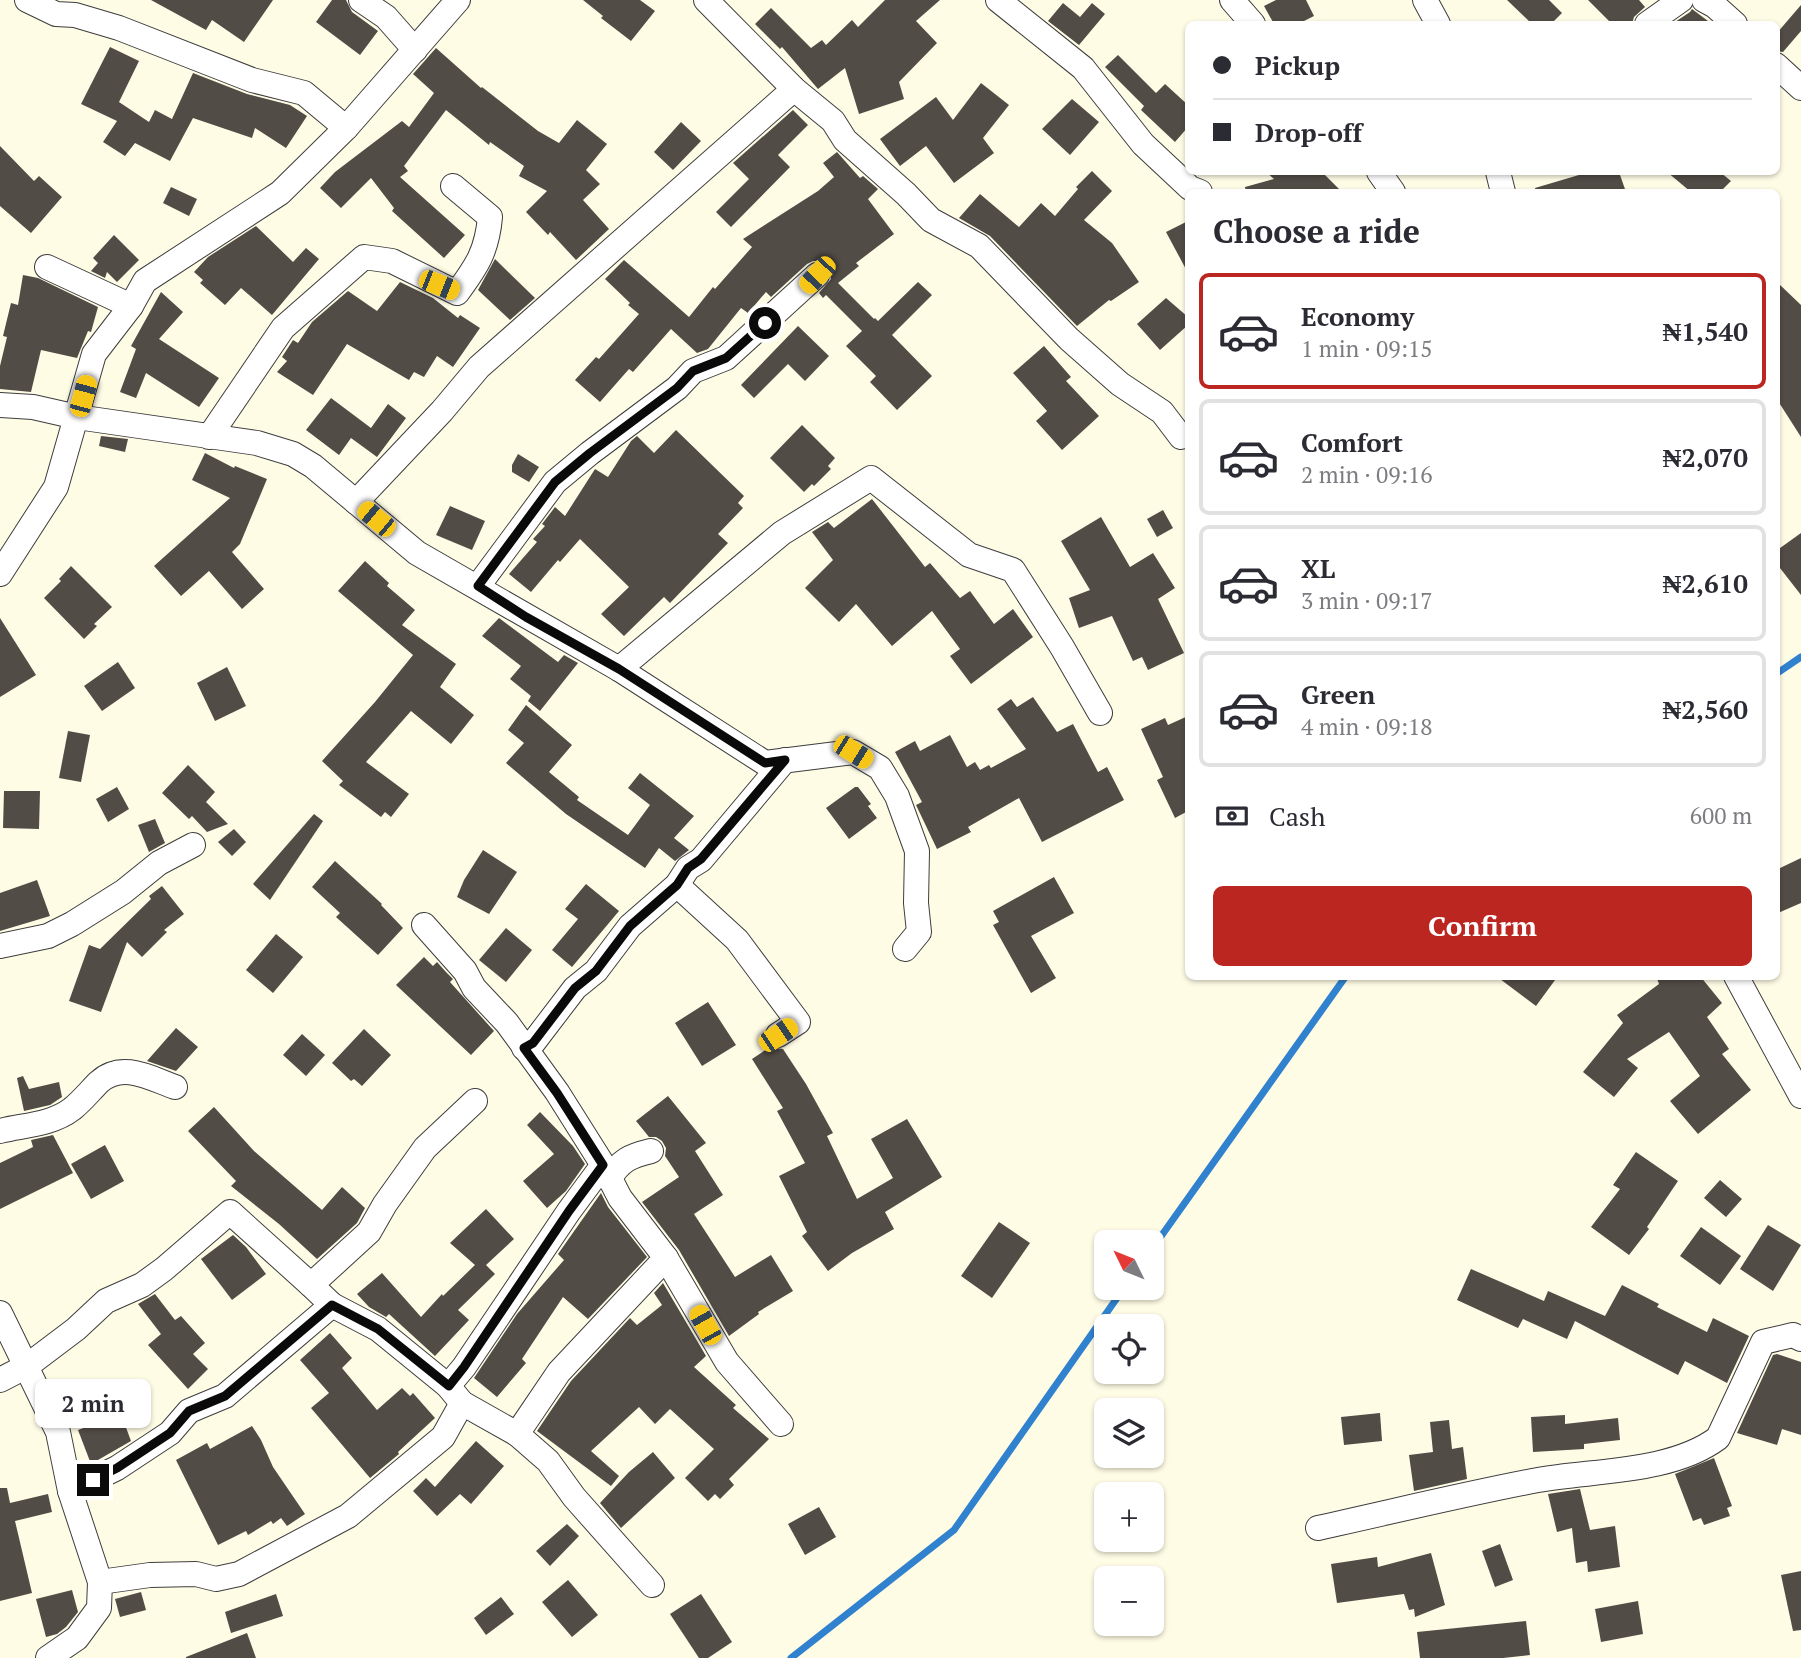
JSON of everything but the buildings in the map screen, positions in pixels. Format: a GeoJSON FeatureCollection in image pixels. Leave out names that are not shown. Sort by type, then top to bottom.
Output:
{"type":"FeatureCollection","features":[{"type":"Feature","properties":{"kind":"street"},"geometry":{"type":"LineString","coordinates":[[27,0],[56,14],[93,19],[119,28],[252,80],[304,93],[346,128]]}},
{"type":"Feature","properties":{"kind":"street"},"geometry":{"type":"LineString","coordinates":[[360,0],[386,17],[415,50]]}},
{"type":"Feature","properties":{"kind":"street"},"geometry":{"type":"LineString","coordinates":[[0,574],[56,487],[94,355],[131,306],[145,281],[280,193],[346,128],[458,0]]}},
{"type":"Feature","properties":{"kind":"street"},"geometry":{"type":"LineString","coordinates":[[706,0],[794,89],[833,121],[845,140],[931,219],[979,246],[1079,348],[1120,384],[1162,412],[1181,438]]}},
{"type":"Feature","properties":{"kind":"street"},"geometry":{"type":"LineString","coordinates":[[998,0],[1083,68],[1143,144],[1192,189]]}},
{"type":"Feature","properties":{"kind":"street"},"geometry":{"type":"LineString","coordinates":[[1232,0],[1250,21]]}},
{"type":"Feature","properties":{"kind":"street"},"geometry":{"type":"LineString","coordinates":[[1425,0],[1436,21]]}},
{"type":"Feature","properties":{"kind":"street"},"geometry":{"type":"LineString","coordinates":[[1651,21],[1681,0]]}},
{"type":"Feature","properties":{"kind":"street"},"geometry":{"type":"LineString","coordinates":[[1704,0],[1732,21]]}},
{"type":"Feature","properties":{"kind":"street"},"geometry":{"type":"LineString","coordinates":[[1780,69],[1801,88]]}},
{"type":"Feature","properties":{"kind":"street"},"geometry":{"type":"LineString","coordinates":[[356,502],[479,368],[794,89]]}},
{"type":"Feature","properties":{"kind":"street"},"geometry":{"type":"LineString","coordinates":[[209,437],[282,328],[364,257],[392,261],[457,293],[476,267],[488,239],[489,217],[453,186]]}},
{"type":"Feature","properties":{"kind":"street"},"geometry":{"type":"LineString","coordinates":[[47,267],[131,306]]}},
{"type":"Feature","properties":{"kind":"street"},"geometry":{"type":"LineString","coordinates":[[478,586],[555,482],[677,388],[693,371],[726,358],[817,275]]}},
{"type":"Feature","properties":{"kind":"street"},"geometry":{"type":"LineString","coordinates":[[0,405],[33,407],[77,417],[257,443],[293,454],[313,466],[417,553],[619,669],[765,763],[853,752],[880,768],[897,796],[917,851],[916,903],[919,932],[905,948]]}},
{"type":"Feature","properties":{"kind":"street"},"geometry":{"type":"LineString","coordinates":[[619,669],[782,533],[871,478],[969,555],[1013,570],[1100,713]]}},
{"type":"Feature","properties":{"kind":"street"},"geometry":{"type":"LineString","coordinates":[[524,1048],[533,1043],[575,988],[596,971],[630,926],[677,885],[688,868],[701,859],[785,760]]}},
{"type":"Feature","properties":{"kind":"street"},"geometry":{"type":"LineString","coordinates":[[0,946],[48,936],[72,925],[123,892],[159,863],[193,845]]}},
{"type":"Feature","properties":{"kind":"street"},"geometry":{"type":"LineString","coordinates":[[677,885],[737,940],[798,1022],[778,1035]]}},
{"type":"Feature","properties":{"kind":"street"},"geometry":{"type":"LineString","coordinates":[[424,925],[465,971],[474,988],[507,1023],[557,1093],[620,1198],[666,1258],[727,1362],[781,1424]]}},
{"type":"Feature","properties":{"kind":"street"},"geometry":{"type":"LineString","coordinates":[[1738,980],[1801,1096]]}},
{"type":"Feature","properties":{"kind":"street"},"geometry":{"type":"LineString","coordinates":[[0,1131],[49,1121],[71,1109],[114,1072],[134,1072],[175,1087]]}},
{"type":"Feature","properties":{"kind":"street"},"geometry":{"type":"LineString","coordinates":[[311,1285],[369,1232],[385,1204],[425,1148],[474,1101]]}},
{"type":"Feature","properties":{"kind":"street"},"geometry":{"type":"LineString","coordinates":[[100,1582],[150,1575],[196,1574],[216,1579],[239,1574],[348,1516],[443,1437],[464,1367],[569,1211],[606,1172],[615,1169],[632,1155],[650,1151]]}},
{"type":"Feature","properties":{"kind":"street"},"geometry":{"type":"LineString","coordinates":[[0,1380],[27,1366],[76,1329],[106,1301],[142,1285],[164,1269],[230,1212],[332,1305],[378,1329],[455,1395],[517,1434],[548,1461],[574,1497],[652,1585]]}},
{"type":"Feature","properties":{"kind":"street"},"geometry":{"type":"LineString","coordinates":[[517,1434],[559,1373],[666,1258]]}},
{"type":"Feature","properties":{"kind":"street"},"geometry":{"type":"LineString","coordinates":[[70,1492],[117,1468],[170,1433],[189,1411],[225,1396],[332,1305]]}},
{"type":"Feature","properties":{"kind":"street"},"geometry":{"type":"LineString","coordinates":[[0,1313],[58,1432],[70,1492],[100,1582],[99,1608],[83,1648],[48,1658]]}},
{"type":"Feature","properties":{"kind":"street"},"geometry":{"type":"LineString","coordinates":[[1318,1528],[1540,1480],[1642,1467],[1705,1448],[1718,1438],[1763,1342],[1793,1335],[1801,1339]]}},
{"type":"Feature","properties":{"kind":"waterway"},"geometry":{"type":"LineString","coordinates":[[1780,671],[1801,657]]}},
{"type":"Feature","properties":{"kind":"waterway"},"geometry":{"type":"LineString","coordinates":[[1164,1232],[1343,980]]}},
{"type":"Feature","properties":{"kind":"waterway"},"geometry":{"type":"LineString","coordinates":[[791,1658],[954,1530],[1116,1300]]}},
{"type":"Feature","properties":{"kind":"route"},"geometry":{"type":"LineString","coordinates":[[93,1480],[117,1468],[170,1433],[189,1411],[225,1396],[332,1305],[378,1329],[449,1386],[603,1165],[557,1093],[524,1048],[533,1043],[575,988],[596,971],[630,926],[677,885],[688,868],[701,859],[785,760],[765,763],[619,669],[526,617],[478,586],[555,482],[677,388],[693,371],[726,358],[765,323]]}}]}
